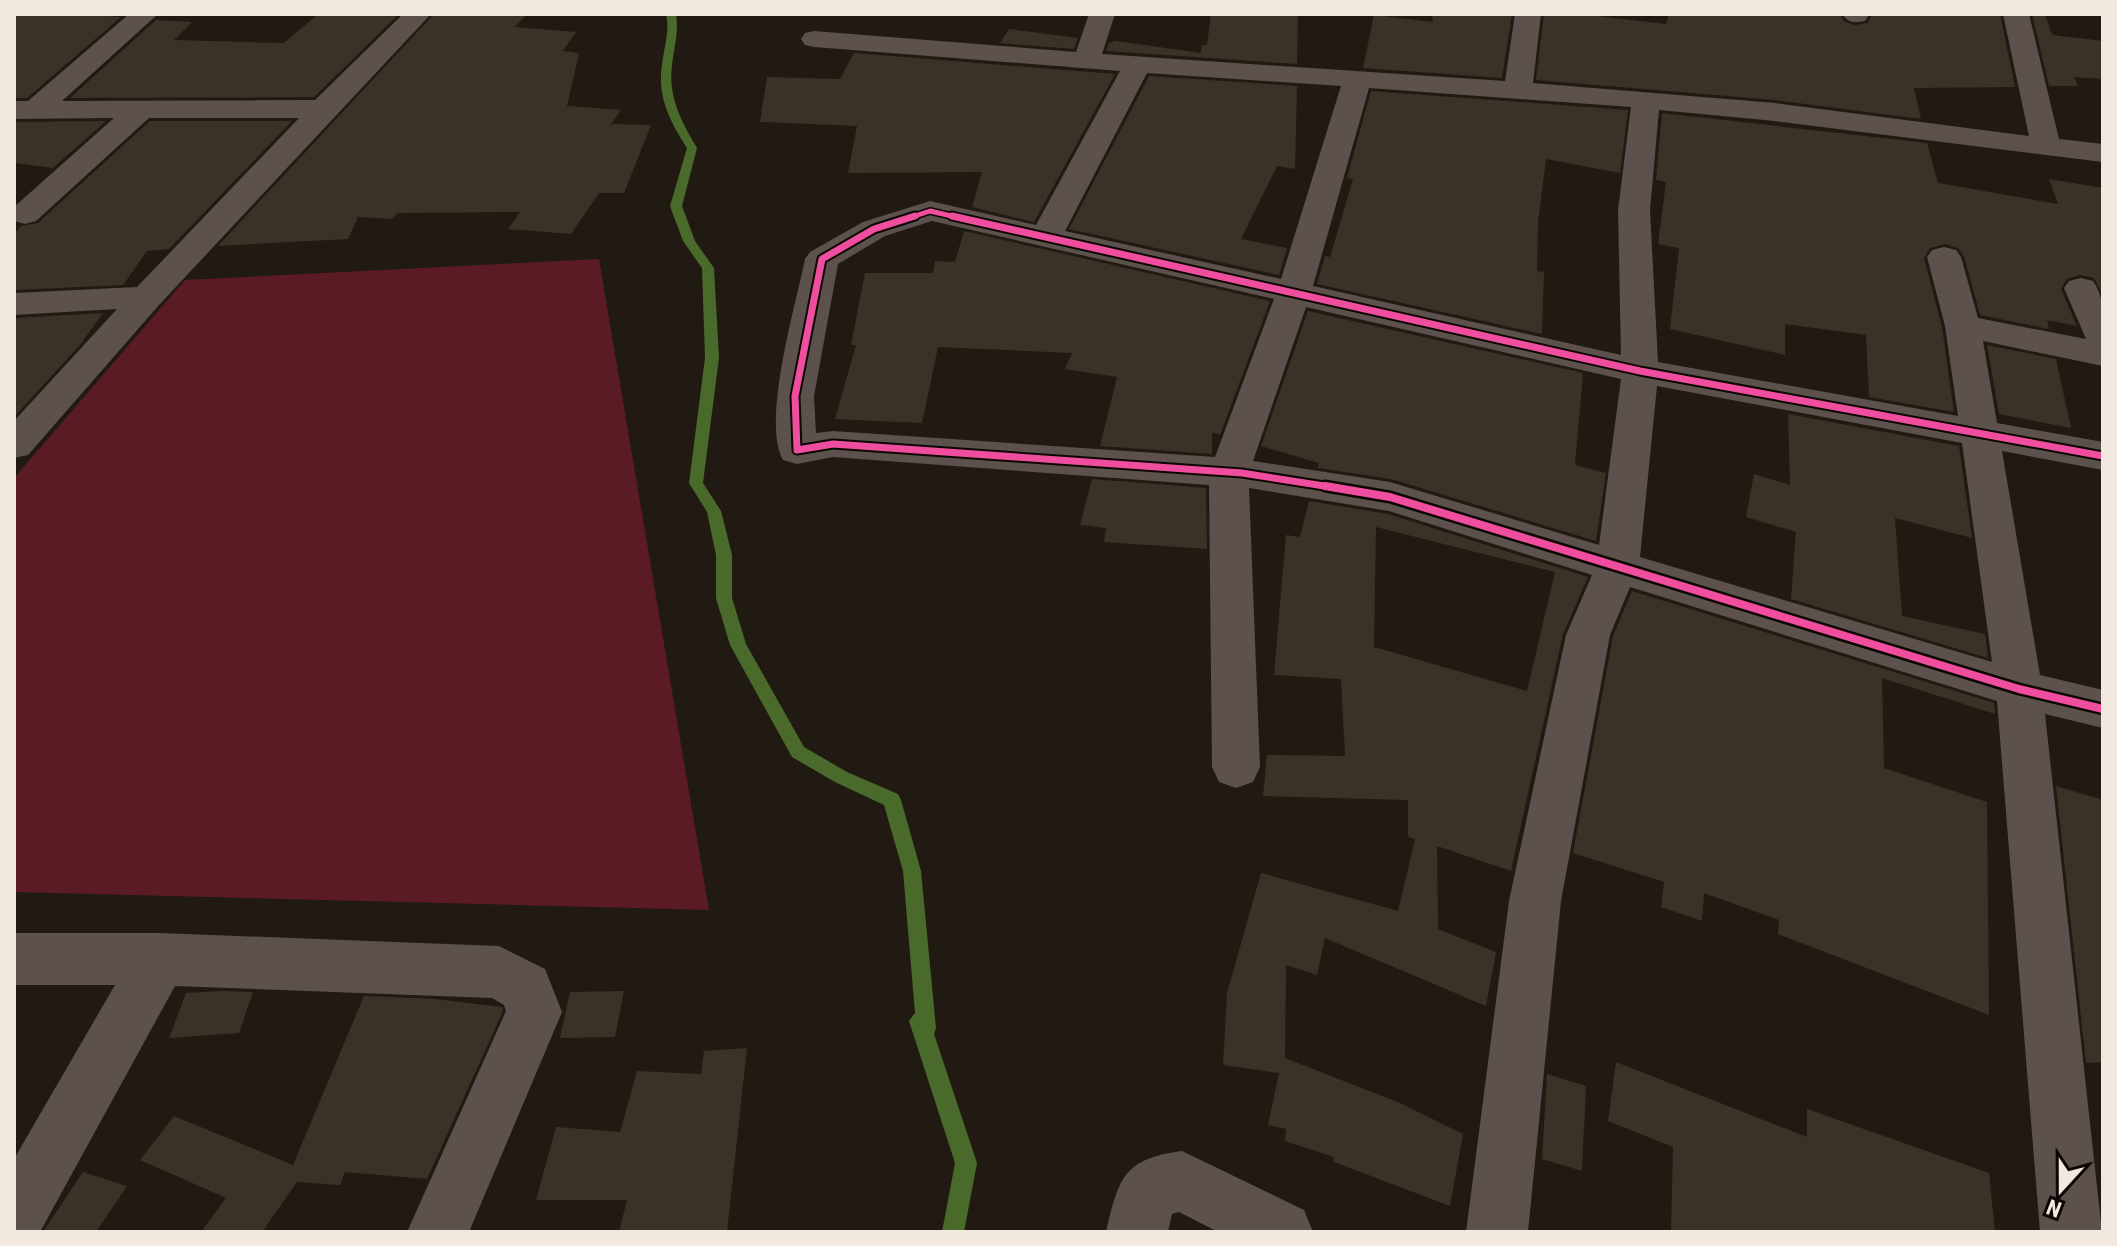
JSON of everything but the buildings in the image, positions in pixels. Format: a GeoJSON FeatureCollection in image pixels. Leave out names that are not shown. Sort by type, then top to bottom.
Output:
{"type":"FeatureCollection","features":[{"type":"Feature","properties":{"kind":"street"},"geometry":{"type":"LineString","coordinates":[[25,110],[145,14]]}},
{"type":"Feature","properties":{"kind":"street"},"geometry":{"type":"LineString","coordinates":[[14,445],[323,109],[418,14]]}},
{"type":"Feature","properties":{"kind":"street"},"geometry":{"type":"LineString","coordinates":[[1086,61],[1102,14]]}},
{"type":"Feature","properties":{"kind":"street"},"geometry":{"type":"LineString","coordinates":[[1518,92],[1528,14]]}},
{"type":"Feature","properties":{"kind":"street"},"geometry":{"type":"LineString","coordinates":[[2016,14],[2046,147]]}},
{"type":"Feature","properties":{"kind":"street"},"geometry":{"type":"LineString","coordinates":[[814,39],[1136,67],[1646,100],[2103,153]]}},
{"type":"Feature","properties":{"kind":"street"},"geometry":{"type":"LineString","coordinates":[[1045,239],[1136,67]]}},
{"type":"Feature","properties":{"kind":"street"},"geometry":{"type":"LineString","coordinates":[[1236,767],[1229,472],[1294,292],[1357,81]]}},
{"type":"Feature","properties":{"kind":"street"},"geometry":{"type":"LineString","coordinates":[[1497,1232],[1535,901],[1588,635],[1618,565],[1640,371],[1634,210],[1646,100]]}},
{"type":"Feature","properties":{"kind":"street"},"geometry":{"type":"LineString","coordinates":[[25,110],[323,109]]}},
{"type":"Feature","properties":{"kind":"street"},"geometry":{"type":"LineString","coordinates":[[25,214],[141,110]]}},
{"type":"Feature","properties":{"kind":"street"},"geometry":{"type":"LineString","coordinates":[[2103,456],[1640,371],[1379,315],[1294,292],[930,211],[874,229],[822,259],[795,396],[797,450],[833,444],[1229,472],[1390,497],[2019,689],[2103,709]]}},
{"type":"Feature","properties":{"kind":"street"},"geometry":{"type":"LineString","coordinates":[[1944,257],[1963,326],[2019,689],[2071,1232]]}},
{"type":"Feature","properties":{"kind":"street"},"geometry":{"type":"LineString","coordinates":[[2081,288],[2103,338]]}},
{"type":"Feature","properties":{"kind":"street"},"geometry":{"type":"LineString","coordinates":[[14,304],[147,297]]}},
{"type":"Feature","properties":{"kind":"street"},"geometry":{"type":"LineString","coordinates":[[1963,326],[2103,354]]}},
{"type":"Feature","properties":{"kind":"street"},"geometry":{"type":"LineString","coordinates":[[14,959],[160,959],[499,972],[526,988],[534,1012],[438,1232]]}},
{"type":"Feature","properties":{"kind":"street"},"geometry":{"type":"LineString","coordinates":[[14,1218],[160,959]]}},
{"type":"Feature","properties":{"kind":"street"},"geometry":{"type":"LineString","coordinates":[[1137,1232],[1145,1197],[1160,1184],[1182,1181],[1282,1232]]}},
{"type":"Feature","properties":{"kind":"shaded area"},"geometry":{"type":"Polygon","coordinates":[[[599,259],[709,910],[14,892],[14,478],[185,280],[599,259]]]}},
{"type":"Feature","properties":{"kind":"waterway"},"geometry":{"type":"LineString","coordinates":[[671,14],[673,28],[666,67],[666,92],[677,124],[692,148],[676,206],[689,241],[708,268],[712,358],[696,483],[714,511],[724,555],[724,598],[738,645],[798,752],[841,777],[892,800],[912,871],[926,1028],[919,1021],[966,1163],[953,1232]]}},
{"type":"Feature","properties":{"kind":"cycle path"},"geometry":{"type":"LineString","coordinates":[[2103,456],[1640,371],[930,211],[874,229],[822,259],[795,396],[797,450],[833,444],[1242,473],[1390,497],[2019,689],[2103,709]]}}]}
